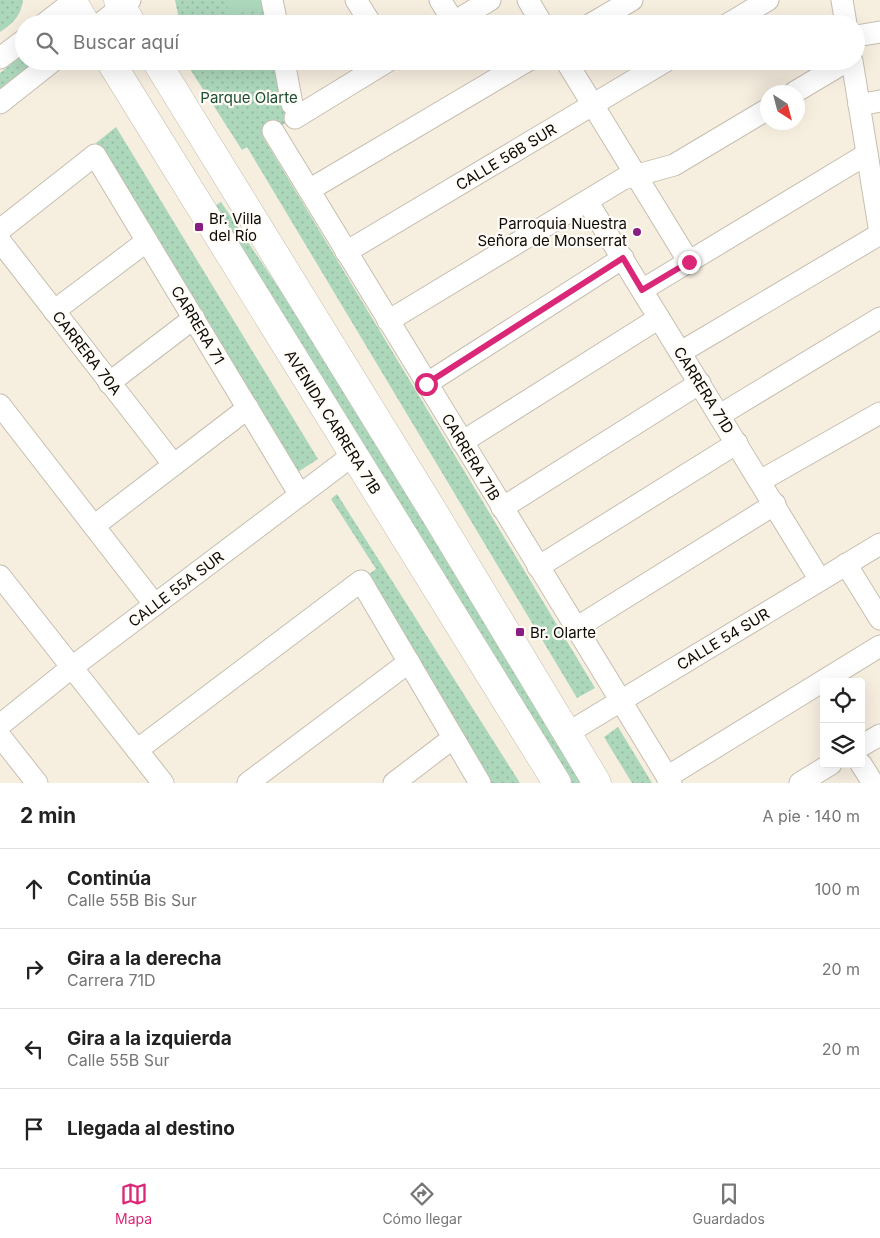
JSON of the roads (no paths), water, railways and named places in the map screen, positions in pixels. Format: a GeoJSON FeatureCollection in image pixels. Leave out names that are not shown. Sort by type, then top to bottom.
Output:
{"type":"FeatureCollection","features":[{"type":"Feature","properties":{"kind":"main road","name":"AVENIDA CARRERA 71B"},"geometry":{"type":"LineString","coordinates":[[116,70],[557,783]]}},
{"type":"Feature","properties":{"kind":"main road"},"geometry":{"type":"LineString","coordinates":[[162,70],[438,519],[596,783]]}},
{"type":"Feature","properties":{"kind":"street"},"geometry":{"type":"LineString","coordinates":[[272,0],[275,15]]}},
{"type":"Feature","properties":{"kind":"street"},"geometry":{"type":"LineString","coordinates":[[356,0],[365,15]]}},
{"type":"Feature","properties":{"kind":"street"},"geometry":{"type":"LineString","coordinates":[[440,0],[448,15]]}},
{"type":"Feature","properties":{"kind":"street"},"geometry":{"type":"LineString","coordinates":[[465,15],[490,0]]}},
{"type":"Feature","properties":{"kind":"street"},"geometry":{"type":"LineString","coordinates":[[528,0],[537,15]]}},
{"type":"Feature","properties":{"kind":"street"},"geometry":{"type":"LineString","coordinates":[[606,15],[632,0]]}},
{"type":"Feature","properties":{"kind":"street"},"geometry":{"type":"LineString","coordinates":[[743,15],[768,0]]}},
{"type":"Feature","properties":{"kind":"street"},"geometry":{"type":"LineString","coordinates":[[842,0],[844,15]]}},
{"type":"Feature","properties":{"kind":"street"},"geometry":{"type":"LineString","coordinates":[[60,15],[76,6]]}},
{"type":"Feature","properties":{"kind":"street"},"geometry":{"type":"LineString","coordinates":[[114,15],[125,8]]}},
{"type":"Feature","properties":{"kind":"street"},"geometry":{"type":"LineString","coordinates":[[865,34],[880,32]]}},
{"type":"Feature","properties":{"kind":"street"},"geometry":{"type":"LineString","coordinates":[[0,58],[15,47]]}},
{"type":"Feature","properties":{"kind":"street"},"geometry":{"type":"LineString","coordinates":[[0,103],[42,70]]}},
{"type":"Feature","properties":{"kind":"street"},"geometry":{"type":"LineString","coordinates":[[286,70],[294,111],[371,70]]}},
{"type":"Feature","properties":{"kind":"street"},"geometry":{"type":"LineString","coordinates":[[308,190],[512,70]]}},
{"type":"Feature","properties":{"kind":"street"},"geometry":{"type":"LineString","coordinates":[[572,70],[689,262]]}},
{"type":"Feature","properties":{"kind":"street","name":"CALLE 56B SUR"},"geometry":{"type":"LineString","coordinates":[[346,252],[651,70]]}},
{"type":"Feature","properties":{"kind":"street"},"geometry":{"type":"LineString","coordinates":[[805,86],[833,70]]}},
{"type":"Feature","properties":{"kind":"street"},"geometry":{"type":"LineString","coordinates":[[681,352],[880,233],[872,165],[853,70]]}},
{"type":"Feature","properties":{"kind":"street"},"geometry":{"type":"LineString","coordinates":[[859,105],[880,101]]}},
{"type":"Feature","properties":{"kind":"street"},"geometry":{"type":"LineString","coordinates":[[388,321],[623,179],[635,174],[674,166],[760,114]]}},
{"type":"Feature","properties":{"kind":"street","name":"CARRERA 71B"},"geometry":{"type":"LineString","coordinates":[[273,131],[669,780]]}},
{"type":"Feature","properties":{"kind":"street","name":"CARRERA 71"},"geometry":{"type":"LineString","coordinates":[[0,230],[95,155],[300,495]]}},
{"type":"Feature","properties":{"kind":"street"},"geometry":{"type":"LineString","coordinates":[[642,290],[689,262],[872,165]]}},
{"type":"Feature","properties":{"kind":"street","name":"CARRERA 71D"},"geometry":{"type":"LineString","coordinates":[[587,201],[820,580]]}},
{"type":"Feature","properties":{"kind":"street","name":"CARRERA 70A"},"geometry":{"type":"LineString","coordinates":[[0,241],[174,465]]}},
{"type":"Feature","properties":{"kind":"street"},"geometry":{"type":"LineString","coordinates":[[54,311],[147,241]]}},
{"type":"Feature","properties":{"kind":"street"},"geometry":{"type":"LineString","coordinates":[[426,384],[623,258]]}},
{"type":"Feature","properties":{"kind":"street"},"geometry":{"type":"LineString","coordinates":[[109,382],[194,318]]}},
{"type":"Feature","properties":{"kind":"street"},"geometry":{"type":"LineString","coordinates":[[462,442],[659,318]]}},
{"type":"Feature","properties":{"kind":"street"},"geometry":{"type":"LineString","coordinates":[[720,415],[880,318]]}},
{"type":"Feature","properties":{"kind":"street"},"geometry":{"type":"LineString","coordinates":[[502,508],[700,383]]}},
{"type":"Feature","properties":{"kind":"street"},"geometry":{"type":"LineString","coordinates":[[94,526],[248,408]]}},
{"type":"Feature","properties":{"kind":"street"},"geometry":{"type":"LineString","coordinates":[[760,481],[880,413]]}},
{"type":"Feature","properties":{"kind":"street"},"geometry":{"type":"LineString","coordinates":[[3,414],[155,605]]}},
{"type":"Feature","properties":{"kind":"street"},"geometry":{"type":"LineString","coordinates":[[538,567],[737,443]]}},
{"type":"Feature","properties":{"kind":"street","name":"CALLE 55A SUR"},"geometry":{"type":"LineString","coordinates":[[0,725],[71,668],[353,456]]}},
{"type":"Feature","properties":{"kind":"street"},"geometry":{"type":"LineString","coordinates":[[576,628],[774,504]]}},
{"type":"Feature","properties":{"kind":"street","name":"CALLE 54 SUR"},"geometry":{"type":"LineString","coordinates":[[566,734],[880,544]]}},
{"type":"Feature","properties":{"kind":"street"},"geometry":{"type":"LineString","coordinates":[[846,564],[880,619]]}},
{"type":"Feature","properties":{"kind":"street"},"geometry":{"type":"LineString","coordinates":[[0,576],[163,783]]}},
{"type":"Feature","properties":{"kind":"street"},"geometry":{"type":"LineString","coordinates":[[137,750],[361,581],[480,783]]}},
{"type":"Feature","properties":{"kind":"street"},"geometry":{"type":"LineString","coordinates":[[669,780],[880,646]]}},
{"type":"Feature","properties":{"kind":"street"},"geometry":{"type":"LineString","coordinates":[[248,783],[409,662]]}},
{"type":"Feature","properties":{"kind":"street"},"geometry":{"type":"LineString","coordinates":[[865,744],[880,735]]}},
{"type":"Feature","properties":{"kind":"street"},"geometry":{"type":"LineString","coordinates":[[0,736],[37,783]]}},
{"type":"Feature","properties":{"kind":"street"},"geometry":{"type":"LineString","coordinates":[[394,783],[453,738]]}},
{"type":"Feature","properties":{"kind":"street"},"geometry":{"type":"LineString","coordinates":[[800,783],[824,768]]}},
{"type":"Feature","properties":{"kind":"street"},"geometry":{"type":"LineString","coordinates":[[864,768],[873,783]]}},
{"type":"Feature","properties":{"kind":"place","name":"Br. Villa del Río"},"geometry":{"type":"Point","coordinates":[199,227]}},
{"type":"Feature","properties":{"kind":"place","name":"Parroquia Nuestra Señora de Monserrat"},"geometry":{"type":"Point","coordinates":[637,232]}},
{"type":"Feature","properties":{"kind":"place","name":"Br. Olarte"},"geometry":{"type":"Point","coordinates":[520,632]}},
{"type":"Feature","properties":{"kind":"park label","name":"Parque Olarte"},"geometry":{"type":"Point","coordinates":[249,97]}}]}
